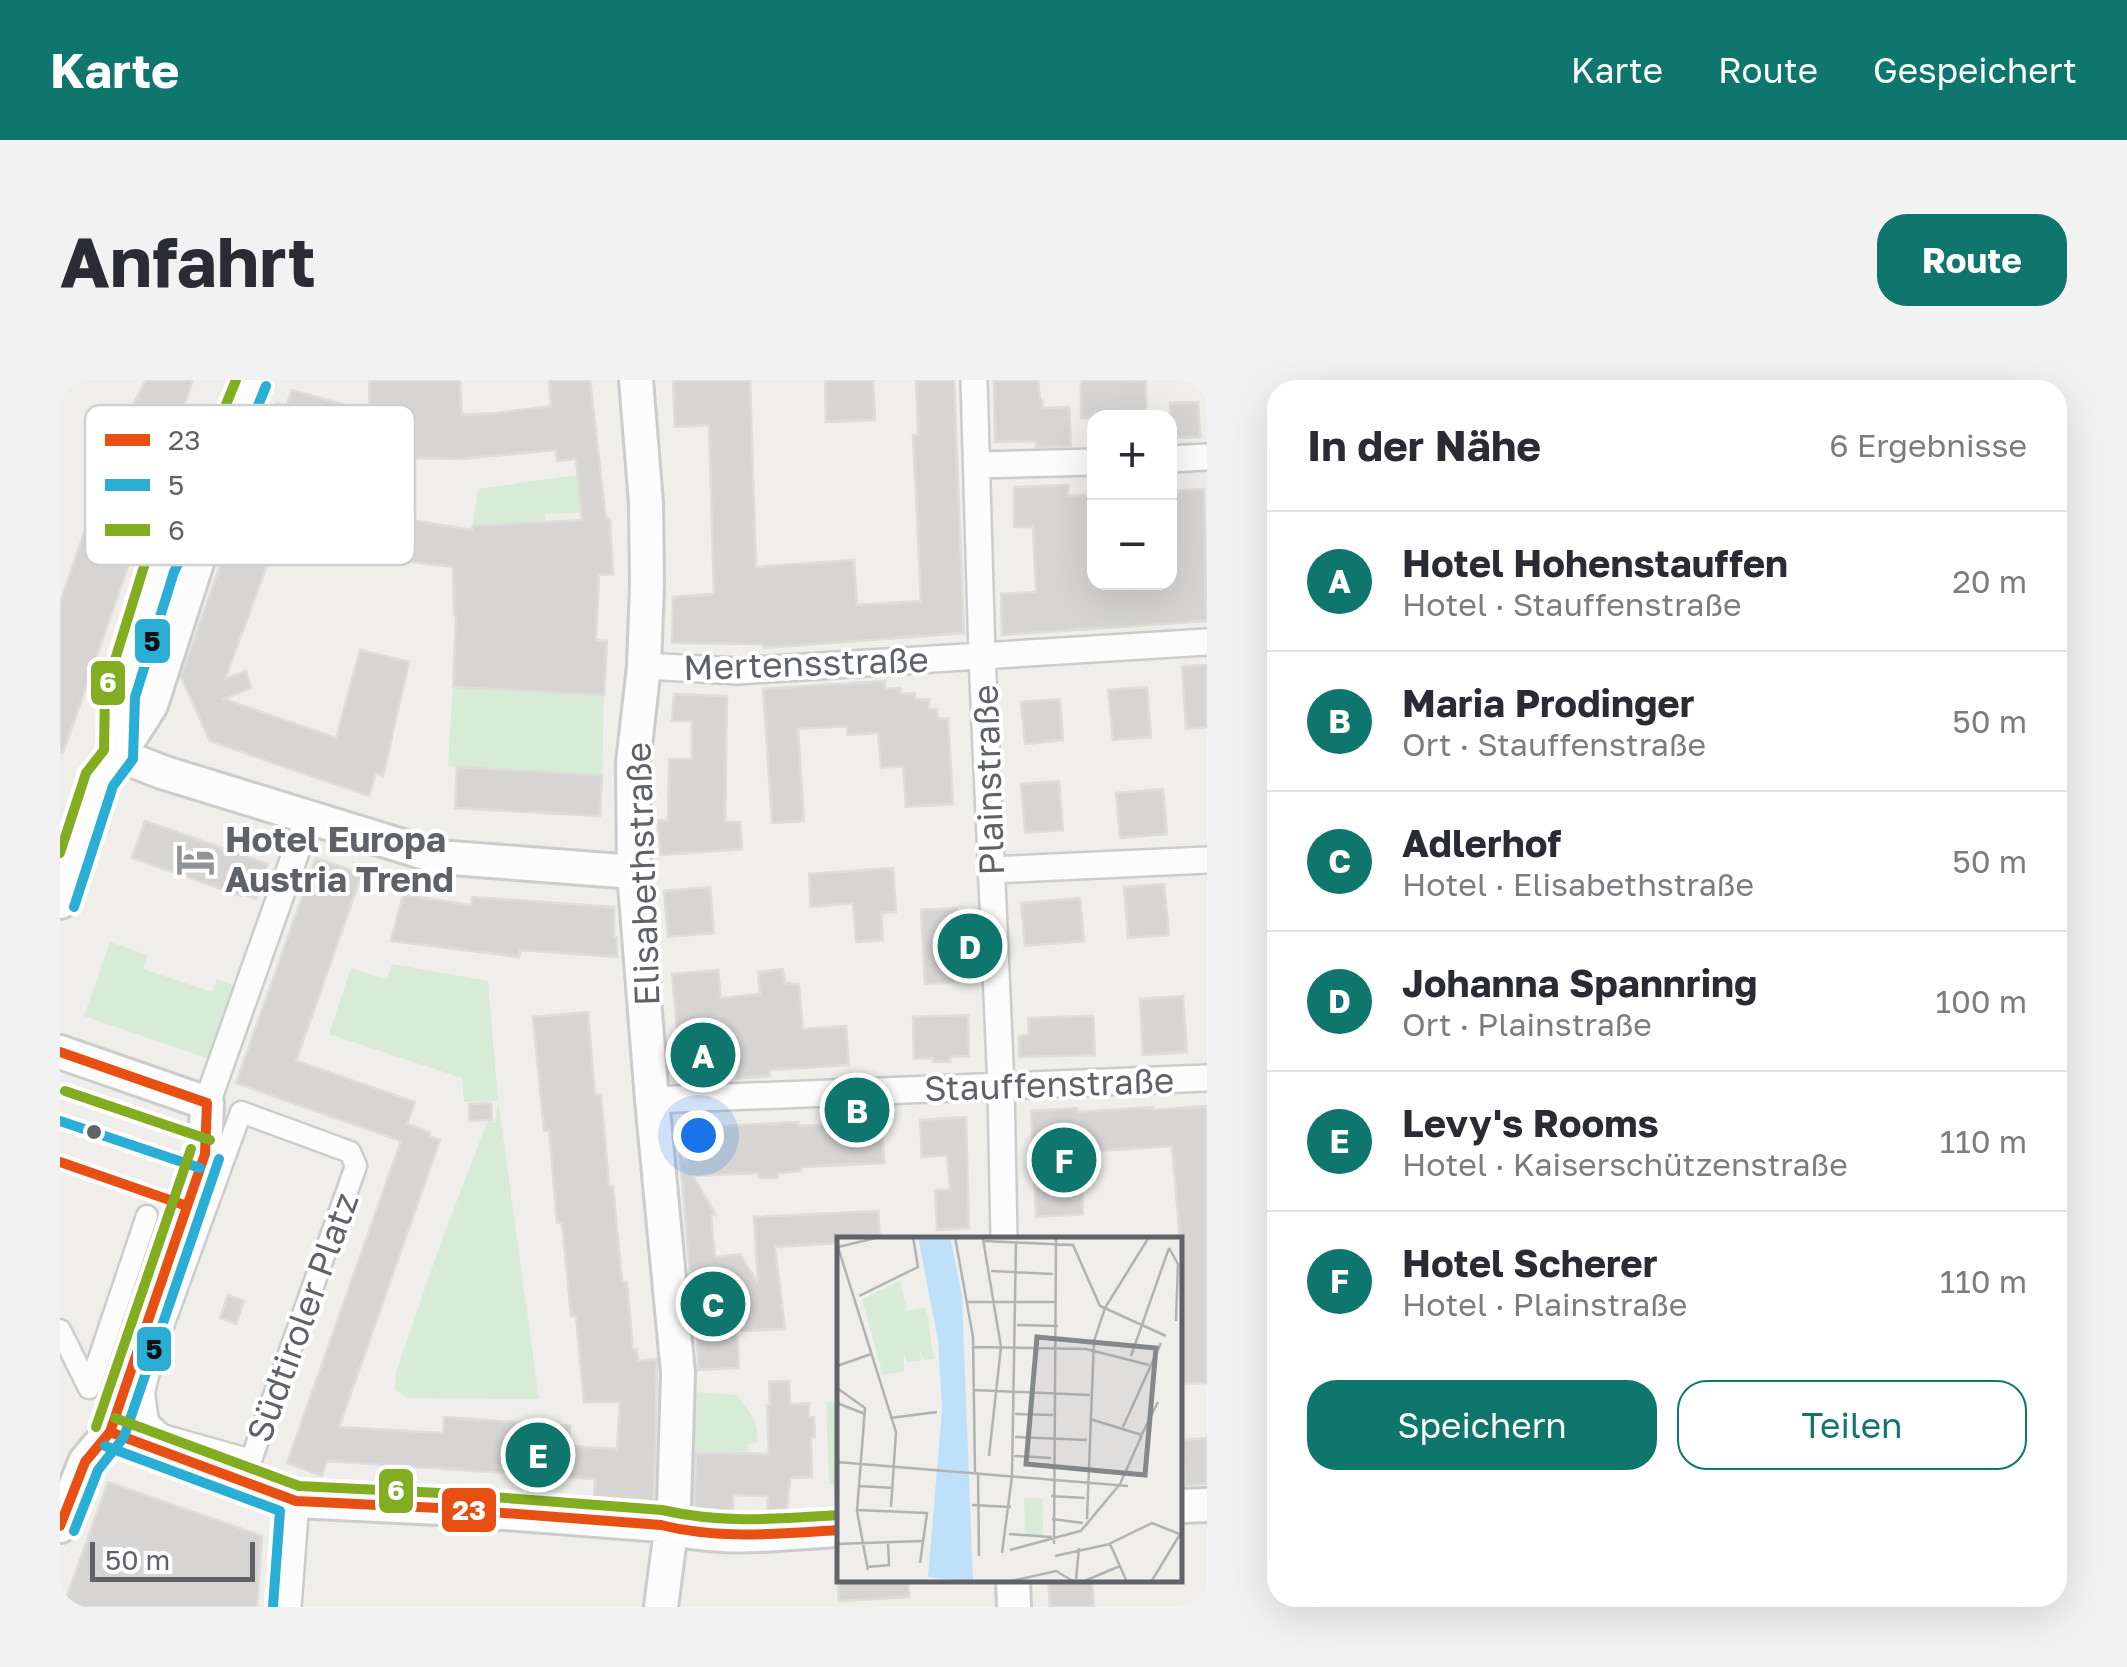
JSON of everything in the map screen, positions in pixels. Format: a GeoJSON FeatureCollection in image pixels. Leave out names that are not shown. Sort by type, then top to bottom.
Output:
{"type":"FeatureCollection","features":[{"type":"Feature","properties":{"kind":"street"},"geometry":{"type":"LineString","coordinates":[[242,405],[252,380]]}},
{"type":"Feature","properties":{"kind":"street","name":"Elisabethstraße"},"geometry":{"type":"LineString","coordinates":[[636,380],[646,503],[647,584],[644,666],[633,763],[634,872],[678,1373],[674,1508],[661,1607]]}},
{"type":"Feature","properties":{"kind":"street","name":"Plainstraße"},"geometry":{"type":"LineString","coordinates":[[974,380],[1004,1237]]}},
{"type":"Feature","properties":{"kind":"street"},"geometry":{"type":"LineString","coordinates":[[1177,459],[1207,457]]}},
{"type":"Feature","properties":{"kind":"street"},"geometry":{"type":"LineString","coordinates":[[977,465],[1087,462]]}},
{"type":"Feature","properties":{"kind":"street"},"geometry":{"type":"LineString","coordinates":[[60,902],[100,779],[119,756],[120,695],[160,565]]}},
{"type":"Feature","properties":{"kind":"street","name":"Mertensstraße"},"geometry":{"type":"LineString","coordinates":[[644,666],[737,671],[1207,642]]}},
{"type":"Feature","properties":{"kind":"street"},"geometry":{"type":"LineString","coordinates":[[119,756],[438,858],[634,872]]}},
{"type":"Feature","properties":{"kind":"street"},"geometry":{"type":"LineString","coordinates":[[60,1526],[85,1462],[110,1432],[205,1154],[208,1104],[308,818]]}},
{"type":"Feature","properties":{"kind":"street"},"geometry":{"type":"LineString","coordinates":[[992,870],[1207,860]]}},
{"type":"Feature","properties":{"kind":"street"},"geometry":{"type":"LineString","coordinates":[[60,1052],[208,1104]]}},
{"type":"Feature","properties":{"kind":"street","name":"Stauffenstraße"},"geometry":{"type":"LineString","coordinates":[[652,1100],[1207,1078]]}},
{"type":"Feature","properties":{"kind":"street","name":"Südtiroler Platz"},"geometry":{"type":"LineString","coordinates":[[241,1112],[350,1152],[356,1166],[251,1460],[162,1434],[148,1422],[144,1392],[155,1348],[241,1112]]}},
{"type":"Feature","properties":{"kind":"street"},"geometry":{"type":"LineString","coordinates":[[60,1330],[89,1388],[147,1216]]}},
{"type":"Feature","properties":{"kind":"street"},"geometry":{"type":"LineString","coordinates":[[110,1432],[296,1501],[662,1525],[728,1536],[837,1530]]}},
{"type":"Feature","properties":{"kind":"street"},"geometry":{"type":"LineString","coordinates":[[288,1607],[296,1501]]}},
{"type":"Feature","properties":{"kind":"street"},"geometry":{"type":"LineString","coordinates":[[1013,1582],[1014,1607]]}},
{"type":"Feature","properties":{"kind":"green space"},"geometry":{"type":"Polygon","coordinates":[[[578,475],[580,513],[545,514],[545,521],[474,526],[472,530],[478,489],[578,475]]]}},
{"type":"Feature","properties":{"kind":"green space"},"geometry":{"type":"Polygon","coordinates":[[[453,687],[604,695],[602,775],[448,766],[453,687]]]}},
{"type":"Feature","properties":{"kind":"green space"},"geometry":{"type":"Polygon","coordinates":[[[110,942],[148,955],[143,969],[212,992],[217,979],[233,985],[207,1058],[84,1016],[110,942]]]}},
{"type":"Feature","properties":{"kind":"green space"},"geometry":{"type":"Polygon","coordinates":[[[392,964],[488,981],[498,1100],[539,1399],[408,1398],[395,1390],[396,1372],[440,1245],[487,1122],[495,1122],[498,1101],[464,1102],[462,1078],[329,1034],[351,968],[387,980],[392,964]]]}},
{"type":"Feature","properties":{"kind":"green space"},"geometry":{"type":"Polygon","coordinates":[[[695,1392],[737,1395],[756,1426],[758,1442],[748,1444],[749,1455],[695,1453],[695,1392]]]}},
{"type":"Feature","properties":{"kind":"green space"},"geometry":{"type":"Polygon","coordinates":[[[837,1401],[836,1513],[833,1484],[829,1484],[826,1402],[837,1401]]]}},
{"type":"Feature","properties":{"kind":"building"},"geometry":{"type":"Polygon","coordinates":[[[146,380],[193,380],[184,405],[133,405],[146,380]]]}},
{"type":"Feature","properties":{"kind":"building"},"geometry":{"type":"Polygon","coordinates":[[[369,380],[460,380],[462,415],[551,406],[549,380],[590,380],[606,519],[610,519],[613,574],[599,575],[596,640],[607,641],[604,695],[453,687],[453,567],[415,562],[415,521],[472,530],[473,526],[582,520],[576,459],[557,461],[556,450],[459,459],[415,458],[415,405],[370,405],[369,380]]]}},
{"type":"Feature","properties":{"kind":"building"},"geometry":{"type":"Polygon","coordinates":[[[673,380],[750,380],[756,567],[854,560],[857,605],[921,601],[913,435],[918,435],[916,380],[954,380],[964,633],[764,648],[763,644],[672,643],[673,597],[714,594],[709,425],[675,427],[673,380]]]}},
{"type":"Feature","properties":{"kind":"building"},"geometry":{"type":"Polygon","coordinates":[[[825,380],[873,380],[875,420],[826,422],[825,380]]]}},
{"type":"Feature","properties":{"kind":"building"},"geometry":{"type":"Polygon","coordinates":[[[994,380],[1038,380],[1043,408],[1069,407],[1071,446],[1036,447],[1036,441],[995,442],[994,380]]]}},
{"type":"Feature","properties":{"kind":"building"},"geometry":{"type":"Polygon","coordinates":[[[1081,380],[1146,380],[1146,410],[1087,410],[1087,418],[1081,418],[1081,380]]]}},
{"type":"Feature","properties":{"kind":"building"},"geometry":{"type":"Polygon","coordinates":[[[292,390],[345,405],[286,405],[292,390]]]}},
{"type":"Feature","properties":{"kind":"building"},"geometry":{"type":"Polygon","coordinates":[[[1198,402],[1200,437],[1177,438],[1177,410],[1170,410],[1170,403],[1198,402]]]}},
{"type":"Feature","properties":{"kind":"building"},"geometry":{"type":"Polygon","coordinates":[[[1068,485],[1068,496],[1087,495],[1087,590],[1177,590],[1177,491],[1204,489],[1207,621],[1002,635],[1001,594],[1036,592],[1033,527],[1014,527],[1014,487],[1068,485]]]}},
{"type":"Feature","properties":{"kind":"building"},"geometry":{"type":"Polygon","coordinates":[[[85,530],[85,565],[129,565],[63,753],[60,753],[60,603],[85,530]]]}},
{"type":"Feature","properties":{"kind":"building"},"geometry":{"type":"Polygon","coordinates":[[[220,565],[267,565],[225,679],[246,671],[251,688],[224,699],[336,738],[360,650],[409,662],[383,776],[376,773],[369,796],[210,741],[181,677],[220,565]]]}},
{"type":"Feature","properties":{"kind":"building"},"geometry":{"type":"Polygon","coordinates":[[[1207,665],[1207,727],[1186,729],[1182,666],[1207,665]]]}},
{"type":"Feature","properties":{"kind":"building"},"geometry":{"type":"Polygon","coordinates":[[[885,681],[885,689],[900,688],[900,694],[915,693],[915,700],[929,699],[929,709],[937,709],[938,719],[948,718],[953,804],[906,807],[903,766],[881,768],[878,733],[847,735],[847,726],[798,729],[804,821],[772,823],[763,689],[885,681]]]}},
{"type":"Feature","properties":{"kind":"building"},"geometry":{"type":"Polygon","coordinates":[[[1147,687],[1151,737],[1113,740],[1108,690],[1147,687]]]}},
{"type":"Feature","properties":{"kind":"building"},"geometry":{"type":"Polygon","coordinates":[[[674,694],[727,696],[725,822],[740,822],[742,849],[661,855],[657,820],[668,821],[669,759],[692,759],[692,721],[672,721],[674,694]]]}},
{"type":"Feature","properties":{"kind":"building"},"geometry":{"type":"Polygon","coordinates":[[[1060,699],[1063,740],[1025,744],[1021,702],[1060,699]]]}},
{"type":"Feature","properties":{"kind":"building"},"geometry":{"type":"Polygon","coordinates":[[[457,767],[602,775],[600,816],[455,808],[457,767]]]}},
{"type":"Feature","properties":{"kind":"building"},"geometry":{"type":"Polygon","coordinates":[[[1059,781],[1063,830],[1025,833],[1021,784],[1059,781]]]}},
{"type":"Feature","properties":{"kind":"building"},"geometry":{"type":"Polygon","coordinates":[[[1163,789],[1167,834],[1120,838],[1116,793],[1163,789]]]}},
{"type":"Feature","properties":{"kind":"building","name":"Hotel Europa Austria Trend"},"geometry":{"type":"Polygon","coordinates":[[[145,821],[268,864],[256,899],[132,858],[145,821]]]}},
{"type":"Feature","properties":{"kind":"building"},"geometry":{"type":"Polygon","coordinates":[[[316,858],[362,874],[296,1061],[415,1102],[407,1124],[440,1140],[339,1427],[443,1433],[444,1417],[570,1426],[569,1446],[617,1449],[620,1402],[584,1402],[562,1223],[557,1223],[549,1130],[544,1131],[533,1017],[588,1012],[595,1095],[601,1094],[609,1186],[613,1186],[633,1349],[637,1349],[638,1361],[657,1359],[654,1504],[594,1500],[595,1479],[327,1461],[322,1476],[287,1463],[401,1141],[236,1083],[316,858]]]}},
{"type":"Feature","properties":{"kind":"building"},"geometry":{"type":"Polygon","coordinates":[[[893,868],[896,912],[881,913],[883,940],[856,942],[853,903],[811,907],[809,874],[893,868]]]}},
{"type":"Feature","properties":{"kind":"building"},"geometry":{"type":"Polygon","coordinates":[[[1164,884],[1169,935],[1128,938],[1124,887],[1164,884]]]}},
{"type":"Feature","properties":{"kind":"building"},"geometry":{"type":"Polygon","coordinates":[[[710,887],[714,933],[668,937],[664,891],[710,887]]]}},
{"type":"Feature","properties":{"kind":"building"},"geometry":{"type":"Polygon","coordinates":[[[403,895],[471,905],[472,897],[614,907],[617,957],[520,950],[519,957],[391,941],[403,895]]]}},
{"type":"Feature","properties":{"kind":"building"},"geometry":{"type":"Polygon","coordinates":[[[1080,898],[1084,941],[1025,946],[1021,903],[1080,898]]]}},
{"type":"Feature","properties":{"kind":"building"},"geometry":{"type":"Polygon","coordinates":[[[957,908],[961,982],[925,984],[921,910],[957,908]]]}},
{"type":"Feature","properties":{"kind":"building"},"geometry":{"type":"Polygon","coordinates":[[[783,969],[785,983],[799,984],[803,1029],[846,1026],[849,1065],[770,1070],[770,1076],[736,1079],[736,1072],[681,1074],[672,974],[718,970],[721,998],[760,994],[758,972],[783,969]]]}},
{"type":"Feature","properties":{"kind":"building"},"geometry":{"type":"Polygon","coordinates":[[[1183,996],[1187,1052],[1143,1055],[1140,999],[1183,996]]]}},
{"type":"Feature","properties":{"kind":"building"},"geometry":{"type":"Polygon","coordinates":[[[968,1015],[969,1056],[950,1057],[950,1062],[914,1059],[913,1017],[968,1015]]]}},
{"type":"Feature","properties":{"kind":"building"},"geometry":{"type":"Polygon","coordinates":[[[1093,1016],[1095,1055],[1019,1057],[1019,1036],[1029,1035],[1028,1018],[1093,1016]]]}},
{"type":"Feature","properties":{"kind":"building"},"geometry":{"type":"Polygon","coordinates":[[[491,1103],[492,1120],[469,1121],[469,1104],[491,1103]]]}},
{"type":"Feature","properties":{"kind":"building"},"geometry":{"type":"Polygon","coordinates":[[[1207,1106],[1207,1383],[1182,1384],[1182,1237],[1172,1146],[1080,1152],[1083,1214],[1036,1217],[1031,1111],[1207,1106]]]}},
{"type":"Feature","properties":{"kind":"building"},"geometry":{"type":"Polygon","coordinates":[[[966,1117],[969,1228],[937,1230],[935,1190],[950,1190],[947,1155],[922,1157],[920,1120],[966,1117]]]}},
{"type":"Feature","properties":{"kind":"building"},"geometry":{"type":"Polygon","coordinates":[[[882,1122],[884,1163],[801,1167],[801,1171],[778,1173],[778,1178],[759,1178],[758,1173],[693,1176],[716,1215],[711,1215],[715,1257],[740,1254],[758,1283],[754,1217],[878,1211],[880,1237],[837,1237],[837,1243],[775,1247],[785,1329],[737,1331],[739,1368],[698,1370],[680,1156],[687,1166],[685,1128],[882,1122]]]}},
{"type":"Feature","properties":{"kind":"building"},"geometry":{"type":"Polygon","coordinates":[[[228,1295],[244,1301],[236,1324],[220,1318],[228,1295]]]}},
{"type":"Feature","properties":{"kind":"building"},"geometry":{"type":"Polygon","coordinates":[[[789,1381],[790,1404],[809,1403],[809,1417],[814,1417],[812,1477],[790,1478],[787,1510],[767,1512],[768,1496],[733,1495],[733,1513],[694,1512],[696,1453],[769,1454],[769,1382],[789,1381]]]}},
{"type":"Feature","properties":{"kind":"building"},"geometry":{"type":"Polygon","coordinates":[[[1207,1438],[1207,1484],[1186,1485],[1183,1440],[1207,1438]]]}},
{"type":"Feature","properties":{"kind":"building"},"geometry":{"type":"Polygon","coordinates":[[[108,1482],[262,1536],[257,1607],[63,1607],[108,1482]]]}},
{"type":"Feature","properties":{"kind":"building"},"geometry":{"type":"Polygon","coordinates":[[[838,1582],[908,1582],[909,1597],[839,1601],[838,1582]]]}},
{"type":"Feature","properties":{"kind":"building"},"geometry":{"type":"Polygon","coordinates":[[[1048,1582],[1092,1582],[1094,1607],[1050,1607],[1048,1582]]]}},
{"type":"Feature","properties":{"kind":"transit line","name":"6"},"geometry":{"type":"LineString","coordinates":[[226,405],[236,380]]}},
{"type":"Feature","properties":{"kind":"transit line","name":"5"},"geometry":{"type":"LineString","coordinates":[[258,405],[266,386]]}},
{"type":"Feature","properties":{"kind":"transit line","name":"6"},"geometry":{"type":"LineString","coordinates":[[60,853],[86,773],[104,750],[105,692],[144,565]]}},
{"type":"Feature","properties":{"kind":"transit line","name":"5"},"geometry":{"type":"LineString","coordinates":[[74,907],[113,786],[133,759],[135,697],[177,565]]}},
{"type":"Feature","properties":{"kind":"transit line","name":"23"},"geometry":{"type":"LineString","coordinates":[[60,1052],[207,1103]]}},
{"type":"Feature","properties":{"kind":"transit line","name":"6"},"geometry":{"type":"LineString","coordinates":[[65,1091],[210,1140]]}},
{"type":"Feature","properties":{"kind":"transit line","name":"23"},"geometry":{"type":"LineString","coordinates":[[60,1526],[85,1462],[110,1432],[205,1154],[207,1103]]}},
{"type":"Feature","properties":{"kind":"transit line","name":"5"},"geometry":{"type":"LineString","coordinates":[[60,1121],[200,1168]]}},
{"type":"Feature","properties":{"kind":"transit line","name":"6"},"geometry":{"type":"LineString","coordinates":[[96,1427],[191,1149]]}},
{"type":"Feature","properties":{"kind":"transit line","name":"5"},"geometry":{"type":"LineString","coordinates":[[74,1531],[98,1470],[124,1437],[219,1159]]}},
{"type":"Feature","properties":{"kind":"transit line","name":"23"},"geometry":{"type":"LineString","coordinates":[[60,1162],[187,1206]]}},
{"type":"Feature","properties":{"kind":"transit line","name":"6"},"geometry":{"type":"LineString","coordinates":[[115,1418],[299,1486],[662,1510],[728,1519],[837,1515]]}},
{"type":"Feature","properties":{"kind":"transit line","name":"23"},"geometry":{"type":"LineString","coordinates":[[110,1432],[296,1501],[439,1508],[661,1525],[727,1534],[837,1530]]}},
{"type":"Feature","properties":{"kind":"transit line","name":"5"},"geometry":{"type":"LineString","coordinates":[[105,1446],[280,1511],[273,1606]]}},
{"type":"Feature","properties":{"kind":"place","name":"Hotel Europa Austria Trend"},"geometry":{"type":"Point","coordinates":[195,859]}},
{"type":"Feature","properties":{"kind":"place","name":"Johanna Spannring"},"geometry":{"type":"Point","coordinates":[970,946]}},
{"type":"Feature","properties":{"kind":"place","name":"Hotel Hohenstauffen"},"geometry":{"type":"Point","coordinates":[703,1055]}},
{"type":"Feature","properties":{"kind":"place","name":"Maria Prodinger"},"geometry":{"type":"Point","coordinates":[857,1110]}},
{"type":"Feature","properties":{"kind":"place","name":"Hotel Scherer"},"geometry":{"type":"Point","coordinates":[1064,1160]}},
{"type":"Feature","properties":{"kind":"place","name":"Adlerhof"},"geometry":{"type":"Point","coordinates":[713,1304]}},
{"type":"Feature","properties":{"kind":"place","name":"Levy's Rooms"},"geometry":{"type":"Point","coordinates":[538,1455]}}]}
